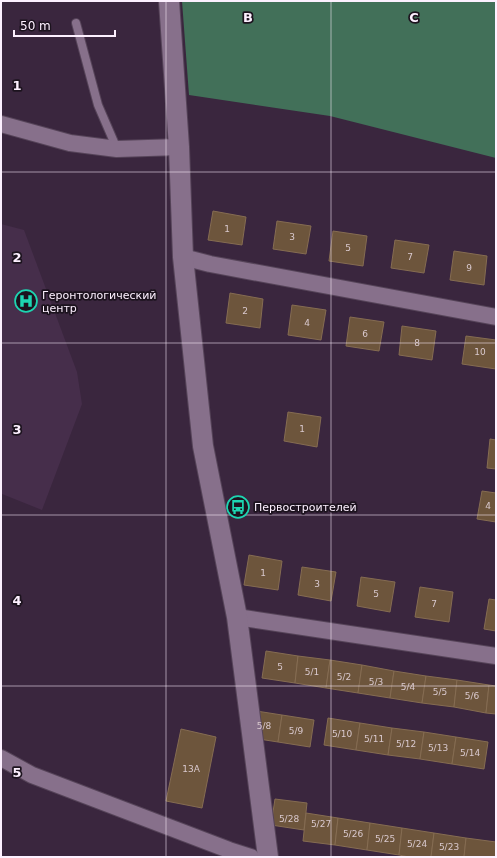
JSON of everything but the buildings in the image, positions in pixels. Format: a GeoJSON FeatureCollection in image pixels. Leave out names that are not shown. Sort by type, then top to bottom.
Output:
{"type":"FeatureCollection","features":[{"type":"Feature","properties":{"kind":"street"},"geometry":{"type":"LineString","coordinates":[[169,1],[179,147],[183,257],[203,446],[237,617],[268,857]]}},
{"type":"Feature","properties":{"kind":"street"},"geometry":{"type":"LineString","coordinates":[[1,124],[70,143],[117,149],[179,147]]}},
{"type":"Feature","properties":{"kind":"street"},"geometry":{"type":"LineString","coordinates":[[183,257],[210,264],[496,317]]}},
{"type":"Feature","properties":{"kind":"street"},"geometry":{"type":"LineString","coordinates":[[237,617],[496,656]]}},
{"type":"Feature","properties":{"kind":"street"},"geometry":{"type":"LineString","coordinates":[[1,758],[32,775],[228,853],[251,857]]}},
{"type":"Feature","properties":{"kind":"lane"},"geometry":{"type":"LineString","coordinates":[[76,23],[98,105],[117,149]]}},
{"type":"Feature","properties":{"kind":"shaded area","name":"Геронтологический центр"},"geometry":{"type":"Polygon","coordinates":[[[1,224],[24,230],[77,372],[82,404],[42,510],[2,494],[1,496],[1,224]]]}},
{"type":"Feature","properties":{"kind":"green space"},"geometry":{"type":"Polygon","coordinates":[[[182,1],[496,1],[496,158],[330,116],[189,95],[182,1]]]}},
{"type":"Feature","properties":{"kind":"place","name":"Геронтологический центр"},"geometry":{"type":"Point","coordinates":[26,301]}},
{"type":"Feature","properties":{"kind":"place","name":"Первостроителей"},"geometry":{"type":"Point","coordinates":[238,507]}}]}
